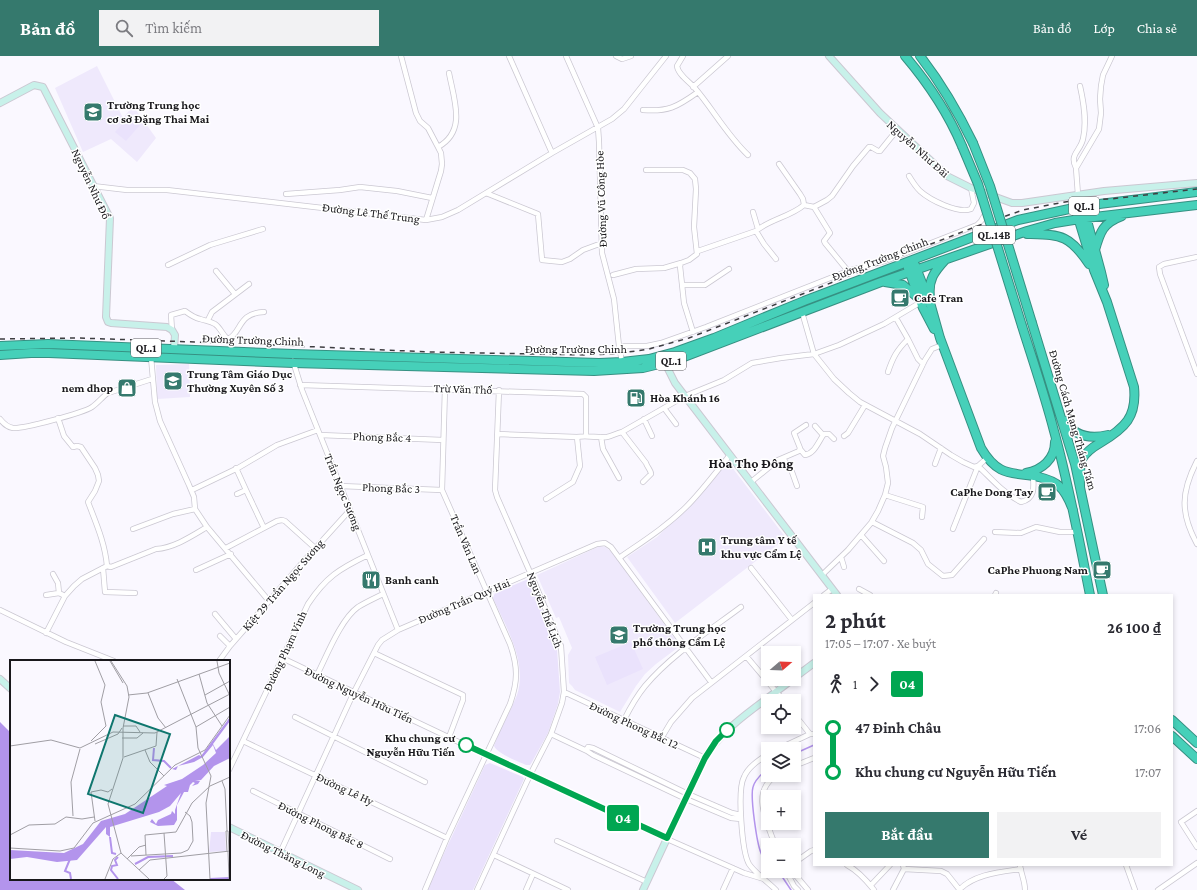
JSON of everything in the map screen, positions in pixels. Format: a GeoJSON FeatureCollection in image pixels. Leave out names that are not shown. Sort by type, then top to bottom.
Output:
{"type":"FeatureCollection","features":[{"type":"Feature","properties":{"kind":"highway","name":"Đường Cách Mạng Tháng Tám"},"geometry":{"type":"LineString","coordinates":[[905,56],[928,84],[941,106],[962,146],[978,184],[1054,430],[1078,532],[1090,594]]}},
{"type":"Feature","properties":{"kind":"highway","name":"Đường Cách Mạng Tháng Tám"},"geometry":{"type":"LineString","coordinates":[[923,57],[951,100],[973,143],[990,186],[1060,413],[1080,487],[1103,594]]}},
{"type":"Feature","properties":{"kind":"highway","name":"Đường Trường Chinh"},"geometry":{"type":"LineString","coordinates":[[0,346],[48,344],[293,354],[599,363],[649,359],[675,352],[714,338],[804,301],[1018,220],[1079,207],[1197,192]]}},
{"type":"Feature","properties":{"kind":"highway","name":"Đường Trường Chinh"},"geometry":{"type":"LineString","coordinates":[[0,355],[43,353],[293,363],[594,371],[643,368],[665,363],[718,345],[880,282],[1023,232],[1055,223],[1082,218],[1197,205]]}},
{"type":"Feature","properties":{"kind":"highway"},"geometry":{"type":"LineString","coordinates":[[1079,207],[1091,262],[1107,302],[1134,387],[1134,403],[1130,417],[1121,429],[1090,450],[1083,458],[1080,465],[1080,487]]}},
{"type":"Feature","properties":{"kind":"highway"},"geometry":{"type":"LineString","coordinates":[[1095,251],[1105,226],[1112,220],[1137,212]]}},
{"type":"Feature","properties":{"kind":"highway"},"geometry":{"type":"LineString","coordinates":[[1082,218],[1095,251],[1107,302]]}},
{"type":"Feature","properties":{"kind":"highway"},"geometry":{"type":"LineString","coordinates":[[1023,232],[1047,230],[1063,234],[1079,245],[1091,262]]}},
{"type":"Feature","properties":{"kind":"highway"},"geometry":{"type":"LineString","coordinates":[[1023,232],[1046,233],[1061,237],[1078,248],[1094,270]]}},
{"type":"Feature","properties":{"kind":"highway"},"geometry":{"type":"LineString","coordinates":[[946,259],[935,271],[930,282],[929,288],[931,306],[941,342],[981,448],[987,458],[996,467],[1005,472],[1033,476],[1052,481],[1058,485],[1067,495],[1073,510]]}},
{"type":"Feature","properties":{"kind":"highway"},"geometry":{"type":"LineString","coordinates":[[909,261],[931,306]]}},
{"type":"Feature","properties":{"kind":"highway"},"geometry":{"type":"LineString","coordinates":[[913,271],[921,301],[932,327],[941,342]]}},
{"type":"Feature","properties":{"kind":"highway"},"geometry":{"type":"LineString","coordinates":[[880,282],[903,285],[911,290],[921,301]]}},
{"type":"Feature","properties":{"kind":"highway"},"geometry":{"type":"LineString","coordinates":[[1060,413],[1067,425],[1072,430],[1086,437],[1094,438],[1115,434]]}},
{"type":"Feature","properties":{"kind":"highway"},"geometry":{"type":"LineString","coordinates":[[1019,475],[1036,470],[1049,460],[1055,445],[1054,430]]}},
{"type":"Feature","properties":{"kind":"highway"},"geometry":{"type":"LineString","coordinates":[[1173,721],[1197,743]]}},
{"type":"Feature","properties":{"kind":"highway"},"geometry":{"type":"LineString","coordinates":[[1173,737],[1197,759]]}},
{"type":"Feature","properties":{"kind":"street"},"geometry":{"type":"LineString","coordinates":[[401,56],[416,113],[420,121],[428,128],[441,153],[441,171],[426,220]]}},
{"type":"Feature","properties":{"kind":"street"},"geometry":{"type":"LineString","coordinates":[[509,56],[552,153]]}},
{"type":"Feature","properties":{"kind":"street","name":"Đường Vũ Công Hòe"},"geometry":{"type":"LineString","coordinates":[[566,56],[598,128],[602,253],[615,306],[622,362]]}},
{"type":"Feature","properties":{"kind":"street"},"geometry":{"type":"LineString","coordinates":[[616,56],[624,59],[631,56]]}},
{"type":"Feature","properties":{"kind":"street","name":"Đường Lê Thế Trung"},"geometry":{"type":"LineString","coordinates":[[93,186],[126,190],[167,190],[193,192],[426,220],[442,217],[458,210],[552,153],[612,119],[624,108],[666,56]]}},
{"type":"Feature","properties":{"kind":"street"},"geometry":{"type":"LineString","coordinates":[[683,56],[678,64],[678,70],[698,92],[731,138],[748,155]]}},
{"type":"Feature","properties":{"kind":"street"},"geometry":{"type":"LineString","coordinates":[[694,87],[728,56]]}},
{"type":"Feature","properties":{"kind":"street","name":"Nguyễn Như Đãi"},"geometry":{"type":"LineString","coordinates":[[829,56],[865,98],[947,176],[971,188],[1012,203],[1104,191],[1197,183]]}},
{"type":"Feature","properties":{"kind":"street"},"geometry":{"type":"LineString","coordinates":[[1076,168],[1098,129],[1101,113],[1100,100],[1103,75],[1112,56]]}},
{"type":"Feature","properties":{"kind":"street"},"geometry":{"type":"LineString","coordinates":[[438,147],[449,139],[456,125],[456,113],[449,73]]}},
{"type":"Feature","properties":{"kind":"street","name":"Nguyễn Như Đổ"},"geometry":{"type":"LineString","coordinates":[[0,103],[34,86],[42,87],[110,218],[106,317],[108,322],[111,324],[155,326],[172,330]]}},
{"type":"Feature","properties":{"kind":"street"},"geometry":{"type":"LineString","coordinates":[[1078,195],[1076,168],[1073,158],[1081,144],[1084,127],[1085,110],[1080,86]]}},
{"type":"Feature","properties":{"kind":"street"},"geometry":{"type":"LineString","coordinates":[[643,110],[665,110],[682,103],[698,92]]}},
{"type":"Feature","properties":{"kind":"street"},"geometry":{"type":"LineString","coordinates":[[698,251],[757,230],[804,205],[814,207],[827,200],[832,196],[852,166],[869,147],[880,151],[897,130]]}},
{"type":"Feature","properties":{"kind":"street"},"geometry":{"type":"LineString","coordinates":[[779,164],[800,194],[804,205]]}},
{"type":"Feature","properties":{"kind":"street"},"geometry":{"type":"LineString","coordinates":[[613,275],[636,268],[664,268],[694,258],[698,251],[694,227],[696,190],[695,179],[690,173],[683,170],[646,170]]}},
{"type":"Feature","properties":{"kind":"street"},"geometry":{"type":"LineString","coordinates":[[909,176],[919,190],[929,198],[952,208],[965,210],[971,209],[974,203],[971,188]]}},
{"type":"Feature","properties":{"kind":"street"},"geometry":{"type":"LineString","coordinates":[[286,194],[360,187],[397,191],[432,198]]}},
{"type":"Feature","properties":{"kind":"street"},"geometry":{"type":"LineString","coordinates":[[486,193],[538,214],[542,260],[562,262],[570,259],[583,250],[602,243]]}},
{"type":"Feature","properties":{"kind":"street"},"geometry":{"type":"LineString","coordinates":[[814,207],[830,233],[824,241],[825,243],[848,271]]}},
{"type":"Feature","properties":{"kind":"street"},"geometry":{"type":"LineString","coordinates":[[753,212],[757,230],[764,244],[776,259]]}},
{"type":"Feature","properties":{"kind":"street"},"geometry":{"type":"LineString","coordinates":[[619,346],[656,345],[693,332],[848,271],[888,260],[977,225],[984,216]]}},
{"type":"Feature","properties":{"kind":"street"},"geometry":{"type":"LineString","coordinates":[[168,266],[210,245],[263,229]]}},
{"type":"Feature","properties":{"kind":"street"},"geometry":{"type":"LineString","coordinates":[[1197,257],[1164,264],[1159,268],[1197,374]]}},
{"type":"Feature","properties":{"kind":"street"},"geometry":{"type":"LineString","coordinates":[[681,263],[684,303],[693,332]]}},
{"type":"Feature","properties":{"kind":"street"},"geometry":{"type":"LineString","coordinates":[[683,285],[706,285],[729,269]]}},
{"type":"Feature","properties":{"kind":"street"},"geometry":{"type":"LineString","coordinates":[[216,271],[235,294]]}},
{"type":"Feature","properties":{"kind":"street"},"geometry":{"type":"LineString","coordinates":[[208,320],[212,312],[249,284]]}},
{"type":"Feature","properties":{"kind":"street"},"geometry":{"type":"LineString","coordinates":[[498,434],[586,435],[606,437],[622,432],[685,396],[724,380],[752,364],[781,358],[814,354],[857,338],[896,318],[921,301]]}},
{"type":"Feature","properties":{"kind":"street"},"geometry":{"type":"LineString","coordinates":[[174,349],[175,335],[172,330],[171,315],[185,311],[199,320],[208,320],[221,329],[228,339],[242,321],[255,312],[264,312]]}},
{"type":"Feature","properties":{"kind":"street"},"geometry":{"type":"LineString","coordinates":[[802,312],[814,354],[834,379],[860,402],[920,434],[963,462],[978,466],[994,484],[1009,497],[1021,502],[1027,501],[1034,489],[1033,476]]}},
{"type":"Feature","properties":{"kind":"street"},"geometry":{"type":"LineString","coordinates":[[896,318],[918,359],[923,364]]}},
{"type":"Feature","properties":{"kind":"street"},"geometry":{"type":"LineString","coordinates":[[888,372],[893,357],[908,339]]}},
{"type":"Feature","properties":{"kind":"street"},"geometry":{"type":"LineString","coordinates":[[822,575],[861,535],[871,522],[886,496],[888,483],[883,456],[895,421],[923,364],[932,349],[941,342]]}},
{"type":"Feature","properties":{"kind":"street","name":"Trần Ngọc Sương"},"geometry":{"type":"LineString","coordinates":[[293,354],[293,363],[300,384],[398,630]]}},
{"type":"Feature","properties":{"kind":"street"},"geometry":{"type":"LineString","coordinates":[[151,357],[155,402],[160,421],[192,490],[196,509],[207,527],[269,601]]}},
{"type":"Feature","properties":{"kind":"street"},"geometry":{"type":"LineString","coordinates":[[665,363],[672,378],[685,396],[836,594]]}},
{"type":"Feature","properties":{"kind":"street"},"geometry":{"type":"LineString","coordinates":[[0,419],[6,426],[20,428],[58,418],[92,408],[108,393],[152,379]]}},
{"type":"Feature","properties":{"kind":"street","name":"Trừ Văn Thố"},"geometry":{"type":"LineString","coordinates":[[300,384],[583,394],[586,397],[586,435]]}},
{"type":"Feature","properties":{"kind":"street","name":"Trần Văn Lan"},"geometry":{"type":"LineString","coordinates":[[425,890],[447,838],[510,704],[514,693],[516,677],[514,656],[442,490],[445,388]]}},
{"type":"Feature","properties":{"kind":"street","name":"Nguyễn Thế Lịch"},"geometry":{"type":"LineString","coordinates":[[477,890],[550,734],[562,703],[564,692],[561,646],[531,573],[497,497],[495,484],[499,390]]}},
{"type":"Feature","properties":{"kind":"street"},"geometry":{"type":"LineString","coordinates":[[844,436],[848,433],[865,405]]}},
{"type":"Feature","properties":{"kind":"street"},"geometry":{"type":"LineString","coordinates":[[664,408],[676,424]]}},
{"type":"Feature","properties":{"kind":"street"},"geometry":{"type":"LineString","coordinates":[[58,418],[66,439],[73,447],[81,447],[98,475],[98,485],[88,502],[106,552],[105,592],[135,593]]}},
{"type":"Feature","properties":{"kind":"street"},"geometry":{"type":"LineString","coordinates":[[644,419],[652,436]]}},
{"type":"Feature","properties":{"kind":"street"},"geometry":{"type":"LineString","coordinates":[[806,425],[794,433],[800,449],[805,454],[808,454],[816,448],[823,435]]}},
{"type":"Feature","properties":{"kind":"street"},"geometry":{"type":"LineString","coordinates":[[815,426],[823,435]]}},
{"type":"Feature","properties":{"kind":"street"},"geometry":{"type":"LineString","coordinates":[[622,432],[646,463],[647,468],[651,472],[651,474],[643,482]]}},
{"type":"Feature","properties":{"kind":"street"},"geometry":{"type":"LineString","coordinates":[[192,490],[277,445],[319,433]]}},
{"type":"Feature","properties":{"kind":"street","name":"Phong Bắc 4"},"geometry":{"type":"LineString","coordinates":[[319,433],[443,440]]}},
{"type":"Feature","properties":{"kind":"street"},"geometry":{"type":"LineString","coordinates":[[823,435],[829,434],[834,439]]}},
{"type":"Feature","properties":{"kind":"street"},"geometry":{"type":"LineString","coordinates":[[546,499],[573,482],[580,466],[577,436]]}},
{"type":"Feature","properties":{"kind":"street"},"geometry":{"type":"LineString","coordinates":[[601,437],[603,449],[619,478]]}},
{"type":"Feature","properties":{"kind":"street"},"geometry":{"type":"LineString","coordinates":[[935,464],[941,448]]}},
{"type":"Feature","properties":{"kind":"street"},"geometry":{"type":"LineString","coordinates":[[751,482],[773,463],[800,449]]}},
{"type":"Feature","properties":{"kind":"street"},"geometry":{"type":"LineString","coordinates":[[619,558],[667,524],[685,508],[708,483],[730,455]]}},
{"type":"Feature","properties":{"kind":"street"},"geometry":{"type":"LineString","coordinates":[[783,458],[792,472],[797,486]]}},
{"type":"Feature","properties":{"kind":"street"},"geometry":{"type":"LineString","coordinates":[[952,529],[978,466],[987,458]]}},
{"type":"Feature","properties":{"kind":"street"},"geometry":{"type":"LineString","coordinates":[[1197,461],[1186,484],[1185,500],[1186,516],[1190,530],[1197,544]]}},
{"type":"Feature","properties":{"kind":"street"},"geometry":{"type":"LineString","coordinates":[[236,468],[264,528]]}},
{"type":"Feature","properties":{"kind":"street","name":"Phong Bắc 3"},"geometry":{"type":"LineString","coordinates":[[340,486],[442,490]]}},
{"type":"Feature","properties":{"kind":"street"},"geometry":{"type":"LineString","coordinates":[[237,494],[246,490]]}},
{"type":"Feature","properties":{"kind":"street"},"geometry":{"type":"LineString","coordinates":[[886,496],[923,507],[922,517]]}},
{"type":"Feature","properties":{"kind":"street"},"geometry":{"type":"LineString","coordinates":[[134,530],[173,514],[196,509]]}},
{"type":"Feature","properties":{"kind":"street","name":"Kiệt 29 Trần Ngọc Sương"},"geometry":{"type":"LineString","coordinates":[[220,660],[230,646],[315,548],[350,510]]}},
{"type":"Feature","properties":{"kind":"street"},"geometry":{"type":"LineString","coordinates":[[226,548],[277,521],[282,520],[286,521],[315,548]]}},
{"type":"Feature","properties":{"kind":"street"},"geometry":{"type":"LineString","coordinates":[[871,522],[913,543],[921,550],[928,564],[943,576],[952,575],[984,539]]}},
{"type":"Feature","properties":{"kind":"street"},"geometry":{"type":"LineString","coordinates":[[46,633],[65,596],[82,579],[105,567],[111,567],[156,549],[171,546],[207,527]]}},
{"type":"Feature","properties":{"kind":"street"},"geometry":{"type":"LineString","coordinates":[[995,532],[1021,533],[1036,527],[1060,532],[1078,532]]}},
{"type":"Feature","properties":{"kind":"street"},"geometry":{"type":"LineString","coordinates":[[861,535],[884,561]]}},
{"type":"Feature","properties":{"kind":"street","name":"Đường Trần Quý Hai"},"geometry":{"type":"LineString","coordinates":[[280,853],[354,692],[382,640],[398,630],[600,543],[605,543],[611,547],[711,682]]}},
{"type":"Feature","properties":{"kind":"street"},"geometry":{"type":"LineString","coordinates":[[196,570],[231,554]]}},
{"type":"Feature","properties":{"kind":"street","name":"Đường Phạm Vinh"},"geometry":{"type":"LineString","coordinates":[[230,768],[308,604],[322,585],[336,572],[368,555]]}},
{"type":"Feature","properties":{"kind":"street"},"geometry":{"type":"LineString","coordinates":[[841,557],[844,568]]}},
{"type":"Feature","properties":{"kind":"street"},"geometry":{"type":"LineString","coordinates":[[751,568],[792,620]]}},
{"type":"Feature","properties":{"kind":"street"},"geometry":{"type":"LineString","coordinates":[[53,574],[58,583],[59,593]]}},
{"type":"Feature","properties":{"kind":"street"},"geometry":{"type":"LineString","coordinates":[[825,594],[832,589]]}},
{"type":"Feature","properties":{"kind":"street"},"geometry":{"type":"LineString","coordinates":[[859,589],[868,594]]}},
{"type":"Feature","properties":{"kind":"street"},"geometry":{"type":"LineString","coordinates":[[46,595],[59,593],[65,596]]}},
{"type":"Feature","properties":{"kind":"street"},"geometry":{"type":"LineString","coordinates":[[317,674],[343,624],[350,614],[358,607],[383,594]]}},
{"type":"Feature","properties":{"kind":"street"},"geometry":{"type":"LineString","coordinates":[[662,738],[671,722],[681,710],[711,682],[813,604]]}},
{"type":"Feature","properties":{"kind":"street"},"geometry":{"type":"LineString","coordinates":[[624,720],[634,700],[659,671],[741,607]]}},
{"type":"Feature","properties":{"kind":"street"},"geometry":{"type":"LineString","coordinates":[[0,610],[66,642],[111,660]]}},
{"type":"Feature","properties":{"kind":"street"},"geometry":{"type":"LineString","coordinates":[[215,614],[236,639]]}},
{"type":"Feature","properties":{"kind":"street"},"geometry":{"type":"LineString","coordinates":[[220,636],[230,646]]}},
{"type":"Feature","properties":{"kind":"street"},"geometry":{"type":"LineString","coordinates":[[374,653],[463,695],[463,700],[449,737]]}},
{"type":"Feature","properties":{"kind":"street"},"geometry":{"type":"LineString","coordinates":[[746,656],[776,692]]}},
{"type":"Feature","properties":{"kind":"street","name":"Đường Nguyễn Hữu Tiến"},"geometry":{"type":"LineString","coordinates":[[282,658],[486,755],[667,838],[733,868],[764,879]]}},
{"type":"Feature","properties":{"kind":"street"},"geometry":{"type":"LineString","coordinates":[[801,673],[813,665]]}},
{"type":"Feature","properties":{"kind":"street"},"geometry":{"type":"LineString","coordinates":[[0,679],[10,688]]}},
{"type":"Feature","properties":{"kind":"street"},"geometry":{"type":"LineString","coordinates":[[643,890],[705,758],[716,741],[727,730],[784,686]]}},
{"type":"Feature","properties":{"kind":"street","name":"Đường Phong Bắc 12"},"geometry":{"type":"LineString","coordinates":[[564,692],[705,758]]}},
{"type":"Feature","properties":{"kind":"street"},"geometry":{"type":"LineString","coordinates":[[295,717],[425,782]]}},
{"type":"Feature","properties":{"kind":"street"},"geometry":{"type":"LineString","coordinates":[[794,742],[812,734],[801,722]]}},
{"type":"Feature","properties":{"kind":"street"},"geometry":{"type":"LineString","coordinates":[[550,734],[587,751],[588,747],[593,748],[687,796],[741,817]]}},
{"type":"Feature","properties":{"kind":"street","name":"Đường Lê Hy"},"geometry":{"type":"LineString","coordinates":[[243,741],[447,838]]}},
{"type":"Feature","properties":{"kind":"street"},"geometry":{"type":"LineString","coordinates":[[801,763],[813,758]]}},
{"type":"Feature","properties":{"kind":"street"},"geometry":{"type":"LineString","coordinates":[[761,760],[749,769],[740,786],[741,817],[749,864],[776,890]]}},
{"type":"Feature","properties":{"kind":"street"},"geometry":{"type":"LineString","coordinates":[[769,782],[764,789],[762,797],[764,811],[773,838]]}},
{"type":"Feature","properties":{"kind":"street","name":"Đường Phong Bắc 8"},"geometry":{"type":"LineString","coordinates":[[253,791],[390,859]]}},
{"type":"Feature","properties":{"kind":"street"},"geometry":{"type":"LineString","coordinates":[[1197,811],[1181,822],[1197,847]]}},
{"type":"Feature","properties":{"kind":"street","name":"Đường Thăng Long"},"geometry":{"type":"LineString","coordinates":[[230,828],[358,890]]}},
{"type":"Feature","properties":{"kind":"street"},"geometry":{"type":"LineString","coordinates":[[557,840],[647,882]]}},
{"type":"Feature","properties":{"kind":"street"},"geometry":{"type":"LineString","coordinates":[[801,858],[813,850]]}},
{"type":"Feature","properties":{"kind":"street"},"geometry":{"type":"LineString","coordinates":[[494,855],[568,890]]}},
{"type":"Feature","properties":{"kind":"street"},"geometry":{"type":"LineString","coordinates":[[1158,890],[1196,863],[1197,870]]}},
{"type":"Feature","properties":{"kind":"street"},"geometry":{"type":"LineString","coordinates":[[849,866],[853,868],[873,889],[889,866]]}},
{"type":"Feature","properties":{"kind":"street"},"geometry":{"type":"LineString","coordinates":[[1126,866],[1135,890]]}},
{"type":"Feature","properties":{"kind":"street"},"geometry":{"type":"LineString","coordinates":[[893,890],[904,867],[936,870],[947,874],[959,890],[965,884],[986,875],[1021,867],[1021,875],[1025,881],[1025,890]]}},
{"type":"Feature","properties":{"kind":"street"},"geometry":{"type":"LineString","coordinates":[[723,890],[733,868]]}},
{"type":"Feature","properties":{"kind":"street"},"geometry":{"type":"LineString","coordinates":[[526,890],[533,874]]}},
{"type":"Feature","properties":{"kind":"street"},"geometry":{"type":"LineString","coordinates":[[790,878],[798,890]]}},
{"type":"Feature","properties":{"kind":"street"},"geometry":{"type":"LineString","coordinates":[[798,878],[808,890]]}},
{"type":"Feature","properties":{"kind":"shaded area","name":"Trường Trung học cơ sở Đặng Thai Mai"},"geometry":{"type":"Polygon","coordinates":[[[97,66],[123,118],[133,106],[156,138],[137,162],[111,139],[83,152],[55,88],[97,66]]]}},
{"type":"Feature","properties":{"kind":"shaded area"},"geometry":{"type":"Polygon","coordinates":[[[129,116],[140,125],[126,141],[115,132],[129,116]]]}},
{"type":"Feature","properties":{"kind":"shaded area","name":"Trung Tâm Giáo Dục Thường Xuyên Số 3"},"geometry":{"type":"Polygon","coordinates":[[[189,364],[190,397],[157,399],[156,365],[189,364]]]}},
{"type":"Feature","properties":{"kind":"shaded area","name":"Trung tâm Y tế khu vực Cẩm Lệ"},"geometry":{"type":"Polygon","coordinates":[[[728,462],[786,538],[675,623],[627,557],[657,537],[681,514],[728,462]]]}},
{"type":"Feature","properties":{"kind":"shaded area","name":"Trường Trung học phổ thông Cẩm Lệ"},"geometry":{"type":"Polygon","coordinates":[[[600,546],[605,547],[612,552],[680,646],[645,674],[620,712],[575,690],[569,683],[568,655],[572,648],[559,617],[556,618],[537,575],[600,546]]]}},
{"type":"Feature","properties":{"kind":"shaded area"},"geometry":{"type":"Polygon","coordinates":[[[528,579],[531,581],[557,649],[560,692],[558,704],[548,733],[530,765],[526,765],[499,752],[494,746],[517,695],[520,683],[520,670],[514,645],[493,598],[495,593],[528,579]]]}},
{"type":"Feature","properties":{"kind":"shaded area"},"geometry":{"type":"Polygon","coordinates":[[[631,642],[643,669],[607,685],[595,657],[631,642]]]}},
{"type":"Feature","properties":{"kind":"shaded area"},"geometry":{"type":"Polygon","coordinates":[[[0,722],[10,732],[10,880],[172,880],[185,890],[0,890],[0,722]]]}},
{"type":"Feature","properties":{"kind":"shaded area"},"geometry":{"type":"Polygon","coordinates":[[[490,763],[523,777],[524,779],[473,890],[427,890],[485,765],[490,763]]]}},
{"type":"Feature","properties":{"kind":"waterway"},"geometry":{"type":"LineString","coordinates":[[801,751],[813,745]]}},
{"type":"Feature","properties":{"kind":"waterway"},"geometry":{"type":"LineString","coordinates":[[761,775],[755,782],[752,792],[754,820],[761,854]]}},
{"type":"Feature","properties":{"kind":"waterway"},"geometry":{"type":"LineString","coordinates":[[783,878],[791,890]]}},
{"type":"Feature","properties":{"kind":"railway"},"geometry":{"type":"LineString","coordinates":[[0,339],[79,338],[430,352],[587,355],[615,354],[649,349],[689,338],[980,225],[1023,210],[1071,201],[1110,199],[1197,189]]}},
{"type":"Feature","properties":{"kind":"bus line","name":"04"},"geometry":{"type":"LineString","coordinates":[[466,745],[667,838],[705,758],[716,741],[727,730]]}},
{"type":"Feature","properties":{"kind":"place","name":"Trường Trung học cơ sở Đặng Thai Mai"},"geometry":{"type":"Point","coordinates":[93,112]}},
{"type":"Feature","properties":{"kind":"place","name":"Cafe Tran"},"geometry":{"type":"Point","coordinates":[900,298]}},
{"type":"Feature","properties":{"kind":"place","name":"Trung Tâm Giáo Dục Thường Xuyên Số 3"},"geometry":{"type":"Point","coordinates":[173,381]}},
{"type":"Feature","properties":{"kind":"place","name":"nem dhop"},"geometry":{"type":"Point","coordinates":[127,388]}},
{"type":"Feature","properties":{"kind":"place","name":"Hòa Khánh 16"},"geometry":{"type":"Point","coordinates":[636,398]}},
{"type":"Feature","properties":{"kind":"place","name":"CaPhe Dong Tay"},"geometry":{"type":"Point","coordinates":[1047,492]}},
{"type":"Feature","properties":{"kind":"place","name":"Trung tâm Y tế khu vực Cẩm Lệ"},"geometry":{"type":"Point","coordinates":[707,547]}},
{"type":"Feature","properties":{"kind":"place","name":"CaPhe Phuong Nam"},"geometry":{"type":"Point","coordinates":[1102,570]}},
{"type":"Feature","properties":{"kind":"place","name":"Banh canh"},"geometry":{"type":"Point","coordinates":[371,580]}},
{"type":"Feature","properties":{"kind":"place","name":"Trường Trung học phổ thông Cẩm Lệ"},"geometry":{"type":"Point","coordinates":[619,635]}},
{"type":"Feature","properties":{"kind":"place","name":"Khu chung cư Nguyễn Hữu Tiến"},"geometry":{"type":"Point","coordinates":[466,745]}},
{"type":"Feature","properties":{"kind":"district","name":"Hòa Thọ Đông"},"geometry":{"type":"Point","coordinates":[751,463]}}]}
